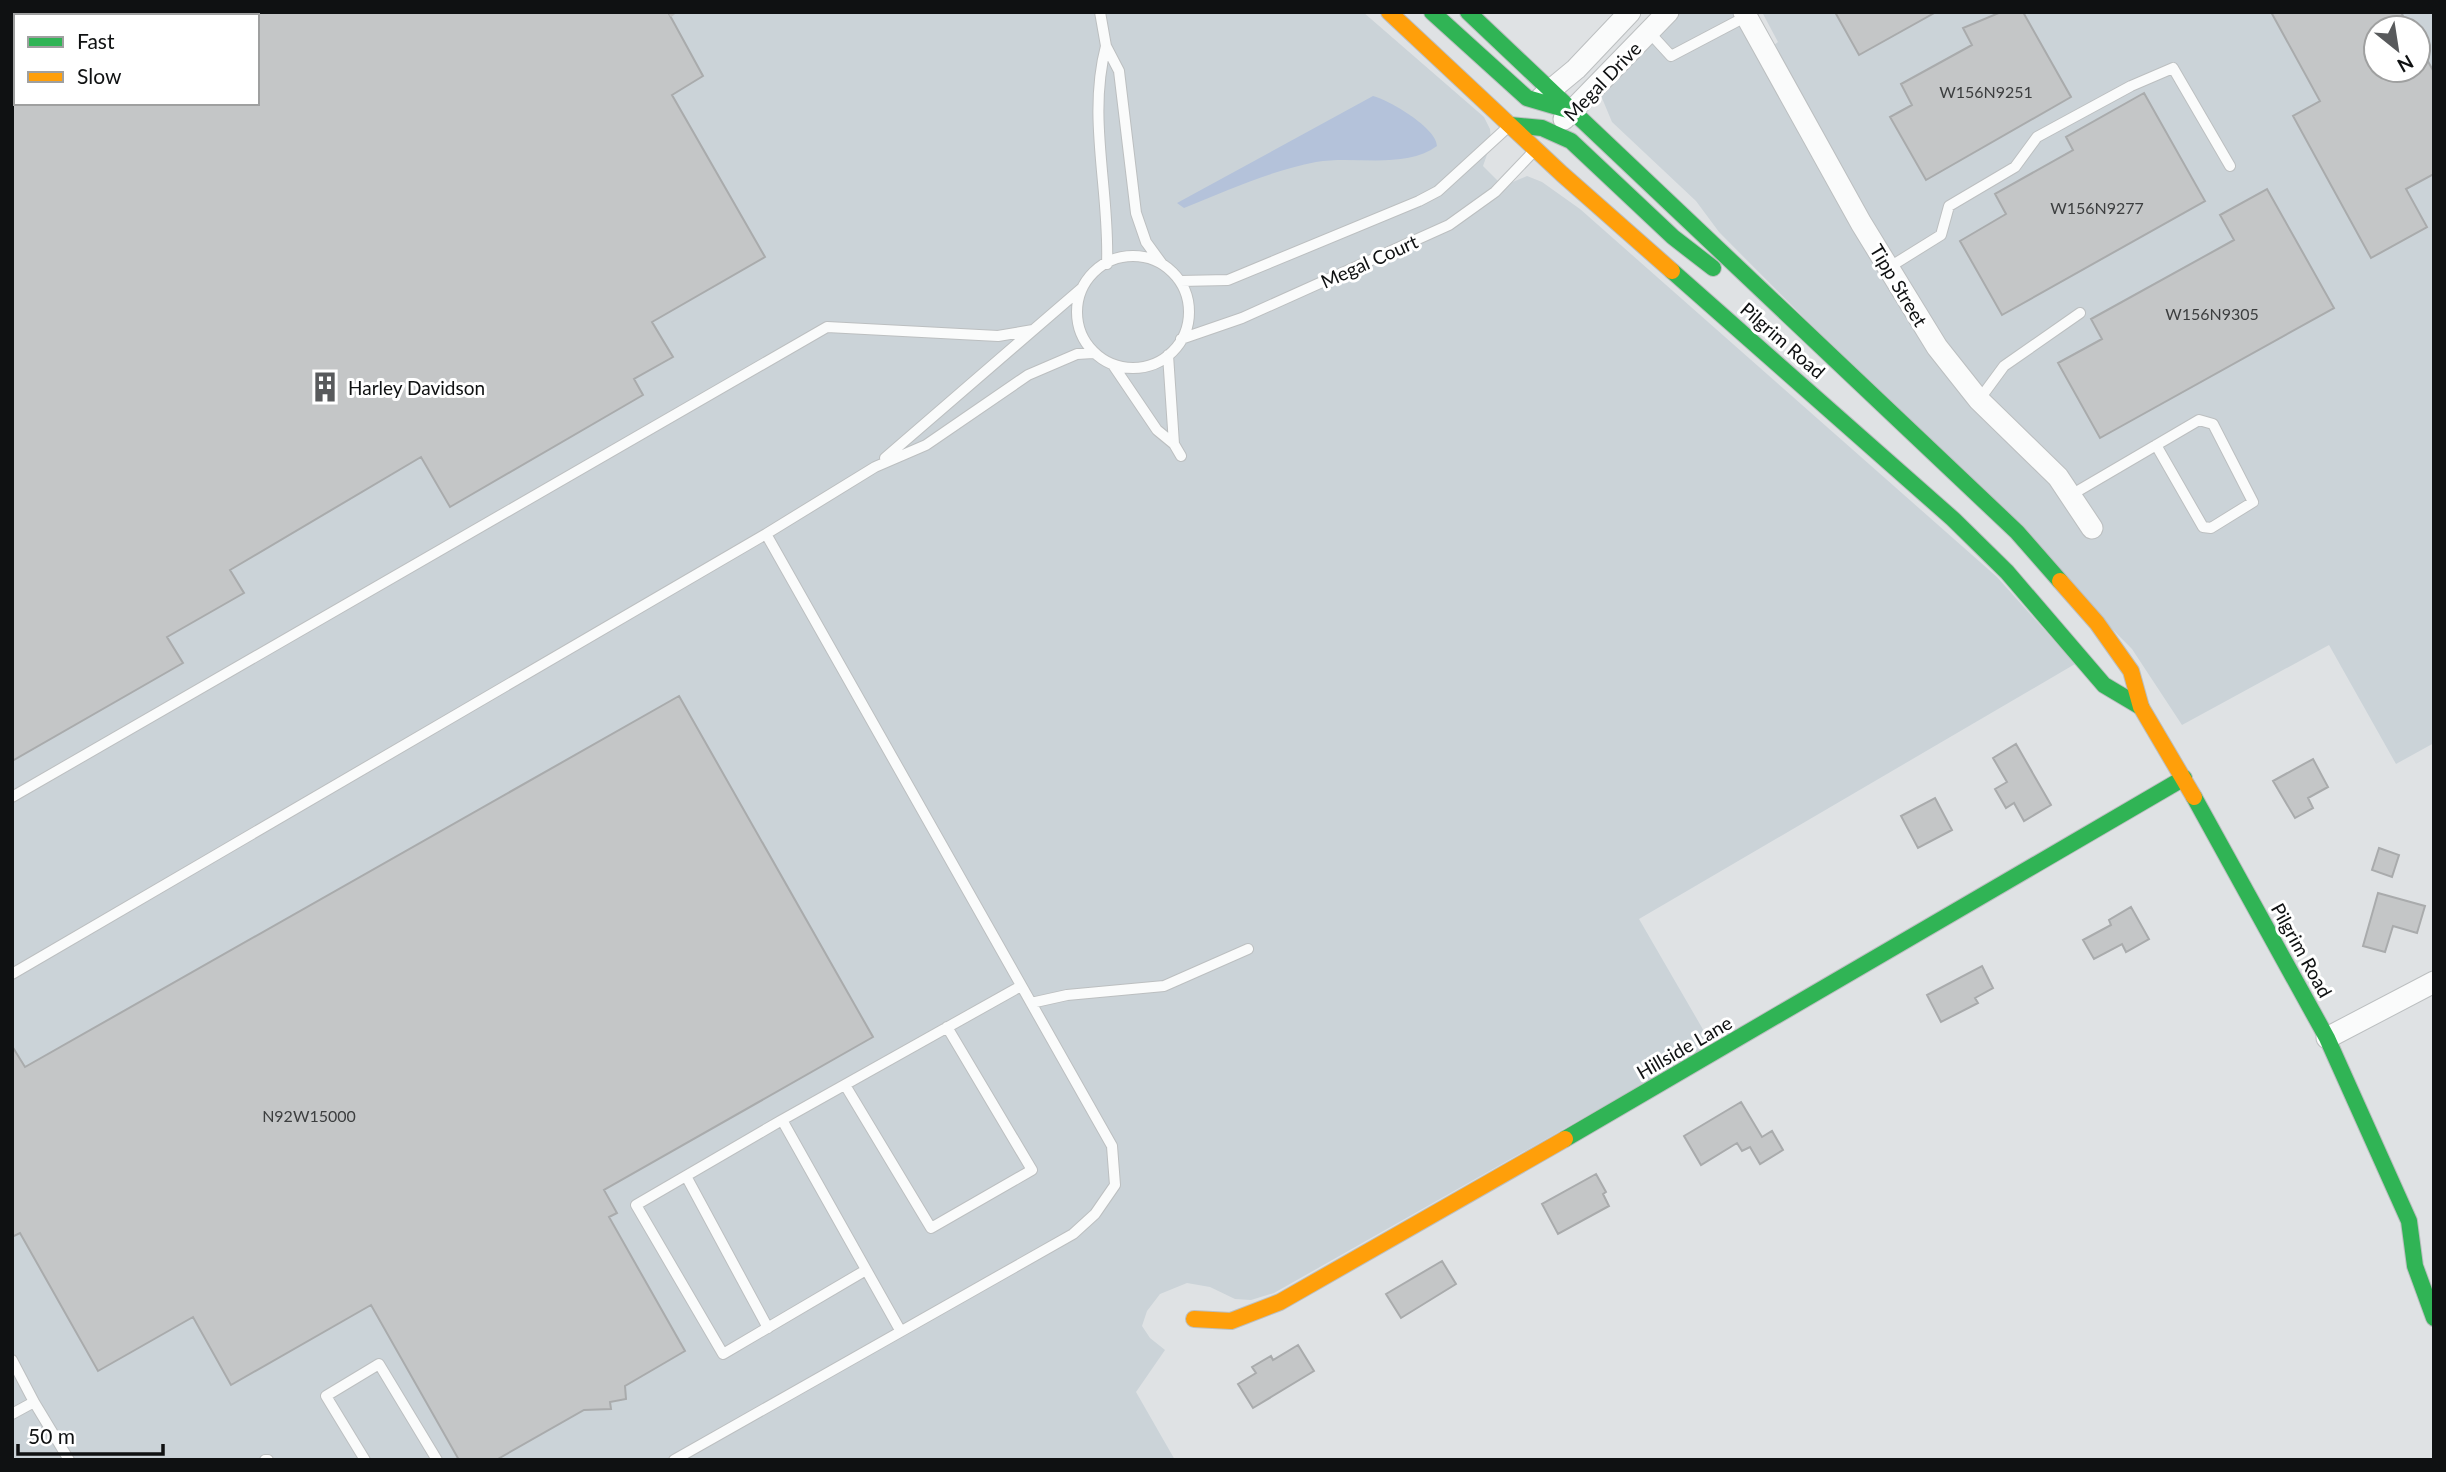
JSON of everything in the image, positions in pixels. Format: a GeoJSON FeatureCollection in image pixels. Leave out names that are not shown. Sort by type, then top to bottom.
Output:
{"type":"FeatureCollection","features":[{"type":"Feature","properties":{"kind":"street","name":"Pilgrim Road"},"geometry":{"type":"LineString","coordinates":[[1389,12],[1536,149],[1953,519],[2007,572],[2104,685],[2141,707]]}},
{"type":"Feature","properties":{"kind":"street"},"geometry":{"type":"LineString","coordinates":[[1432,12],[1500,76],[1572,111]]}},
{"type":"Feature","properties":{"kind":"street"},"geometry":{"type":"LineString","coordinates":[[1468,12],[1543,96]]}},
{"type":"Feature","properties":{"kind":"street","name":"Megal Drive"},"geometry":{"type":"LineString","coordinates":[[1510,125],[1582,63],[1630,12]]}},
{"type":"Feature","properties":{"kind":"street","name":"Megal Drive"},"geometry":{"type":"LineString","coordinates":[[1536,149],[1668,12]]}},
{"type":"Feature","properties":{"kind":"street","name":"Tipp Street"},"geometry":{"type":"LineString","coordinates":[[1746,14],[1888,268],[1937,347],[1979,400],[2043,462],[2071,495],[2092,528]]}},
{"type":"Feature","properties":{"kind":"street","name":"Pilgrim Road"},"geometry":{"type":"LineString","coordinates":[[1572,111],[2017,532],[2096,623],[2124,662],[2130,671],[2141,707],[2184,778],[2327,1038],[2409,1221],[2415,1266],[2434,1318]]}},
{"type":"Feature","properties":{"kind":"street"},"geometry":{"type":"LineString","coordinates":[[1510,125],[1553,131],[1571,141],[1673,237],[1729,280],[1766,295]]}},
{"type":"Feature","properties":{"kind":"street","name":"Hillside Lane"},"geometry":{"type":"LineString","coordinates":[[1194,1319],[1231,1321],[1280,1302],[1832,986],[2184,778]]}},
{"type":"Feature","properties":{"kind":"street"},"geometry":{"type":"LineString","coordinates":[[2327,1038],[2434,982]]}},
{"type":"Feature","properties":{"kind":"street","name":"Pilgrim Road"},"geometry":{"type":"LineString","coordinates":[[2409,1221],[2426,1238]]}},
{"type":"Feature","properties":{"kind":"lane"},"geometry":{"type":"LineString","coordinates":[[1082,288],[1076,310],[1080,333],[1093,353],[1113,365],[1136,369],[1159,362],[1181,339],[1187,326],[1188,303],[1180,281],[1163,265],[1146,242],[1136,213],[1119,71],[1106,46],[1100,12]]}},
{"type":"Feature","properties":{"kind":"lane"},"geometry":{"type":"LineString","coordinates":[[1648,32],[1671,56],[1746,14]]}},
{"type":"Feature","properties":{"kind":"lane"},"geometry":{"type":"LineString","coordinates":[[1106,46],[1099,87],[1101,179],[1109,227],[1107,264]]}},
{"type":"Feature","properties":{"kind":"lane"},"geometry":{"type":"LineString","coordinates":[[1888,268],[1941,236],[1949,206],[2015,167],[2037,137],[2131,86],[2173,68],[2230,166]]}},
{"type":"Feature","properties":{"kind":"lane","name":"Megal Court"},"geometry":{"type":"LineString","coordinates":[[1180,281],[1228,280],[1419,201],[1438,191],[1510,125]]}},
{"type":"Feature","properties":{"kind":"lane","name":"Megal Court"},"geometry":{"type":"LineString","coordinates":[[1181,339],[1242,318],[1449,225],[1488,197],[1536,149]]}},
{"type":"Feature","properties":{"kind":"lane"},"geometry":{"type":"LineString","coordinates":[[875,467],[1082,288],[1097,269],[1118,258],[1141,257],[1163,265]]}},
{"type":"Feature","properties":{"kind":"lane"},"geometry":{"type":"LineString","coordinates":[[1979,400],[2013,359],[2080,313]]}},
{"type":"Feature","properties":{"kind":"lane"},"geometry":{"type":"LineString","coordinates":[[12,797],[827,327],[998,336],[1033,330]]}},
{"type":"Feature","properties":{"kind":"lane"},"geometry":{"type":"LineString","coordinates":[[12,974],[766,534],[875,467],[926,445],[1028,375],[1077,354],[1093,353]]}},
{"type":"Feature","properties":{"kind":"lane"},"geometry":{"type":"LineString","coordinates":[[1168,355],[1174,444]]}},
{"type":"Feature","properties":{"kind":"lane"},"geometry":{"type":"LineString","coordinates":[[1113,365],[1157,430],[1174,444],[1181,456]]}},
{"type":"Feature","properties":{"kind":"lane"},"geometry":{"type":"LineString","coordinates":[[2071,495],[2156,445],[2199,420],[2213,424],[2253,502],[2211,528],[2203,527],[2156,445]]}},
{"type":"Feature","properties":{"kind":"lane"},"geometry":{"type":"LineString","coordinates":[[674,1460],[1073,1234],[1095,1214],[1115,1185],[1112,1146],[766,534]]}},
{"type":"Feature","properties":{"kind":"lane"},"geometry":{"type":"LineString","coordinates":[[1031,1003],[1067,995],[1164,986],[1248,949]]}},
{"type":"Feature","properties":{"kind":"lane"},"geometry":{"type":"LineString","coordinates":[[866,1270],[723,1354],[636,1205],[1021,986]]}},
{"type":"Feature","properties":{"kind":"lane"},"geometry":{"type":"LineString","coordinates":[[845,1085],[931,1228],[1032,1170],[947,1027]]}},
{"type":"Feature","properties":{"kind":"lane"},"geometry":{"type":"LineString","coordinates":[[782,1120],[900,1330]]}},
{"type":"Feature","properties":{"kind":"lane"},"geometry":{"type":"LineString","coordinates":[[687,1175],[768,1328]]}},
{"type":"Feature","properties":{"kind":"lane"},"geometry":{"type":"LineString","coordinates":[[12,1360],[69,1460]]}},
{"type":"Feature","properties":{"kind":"lane"},"geometry":{"type":"LineString","coordinates":[[365,1460],[326,1396],[379,1364],[437,1460]]}},
{"type":"Feature","properties":{"kind":"lane"},"geometry":{"type":"LineString","coordinates":[[12,1414],[34,1402]]}},
{"type":"Feature","properties":{"kind":"path"},"geometry":{"type":"LineString","coordinates":[[670,16],[676,12]]}},
{"type":"Feature","properties":{"kind":"shaded area"},"geometry":{"type":"Polygon","coordinates":[[[12,12],[1363,12],[1484,117],[1490,129],[1491,143],[1483,166],[1503,186],[1527,176],[1542,182],[1580,209],[1997,577],[2075,664],[1639,919],[1712,1045],[1274,1293],[1251,1300],[1235,1299],[1210,1287],[1187,1283],[1160,1294],[1147,1311],[1142,1326],[1150,1338],[1165,1350],[1136,1392],[1175,1460],[12,1460],[12,12]]]}},
{"type":"Feature","properties":{"kind":"shaded area"},"geometry":{"type":"Polygon","coordinates":[[[1667,12],[1732,12],[1759,57],[1778,42],[1762,12],[2434,12],[2434,743],[2396,764],[2329,645],[2182,725],[2132,649],[1719,232],[1696,201],[1612,122],[1599,91],[1667,12]]]}},
{"type":"Feature","properties":{"kind":"water"},"geometry":{"type":"Polygon","coordinates":[[[1373,96],[1390,103],[1421,123],[1435,139],[1437,146],[1410,158],[1316,162],[1266,176],[1184,208],[1177,203],[1373,96]]]}},
{"type":"Feature","properties":{"kind":"building","name":"Harley Davidson"},"geometry":{"type":"Polygon","coordinates":[[[668,12],[703,76],[672,95],[765,257],[652,322],[673,357],[634,379],[643,395],[450,507],[421,457],[230,570],[244,593],[167,637],[183,663],[12,761],[12,103],[259,105],[257,14],[668,12]]]}},
{"type":"Feature","properties":{"kind":"building"},"geometry":{"type":"Polygon","coordinates":[[[1835,12],[1936,12],[1859,55],[1835,12]]]}},
{"type":"Feature","properties":{"kind":"building"},"geometry":{"type":"Polygon","coordinates":[[[2001,12],[2023,12],[2071,97],[1926,180],[1890,117],[1912,105],[1901,84],[1972,45],[1963,28],[2001,12]]]}},
{"type":"Feature","properties":{"kind":"building"},"geometry":{"type":"Polygon","coordinates":[[[2271,12],[2401,12],[2402,14],[2362,14],[2362,84],[2432,84],[2432,68],[2434,72],[2434,174],[2406,189],[2427,227],[2371,258],[2293,116],[2320,101],[2271,12]]]}},
{"type":"Feature","properties":{"kind":"building"},"geometry":{"type":"Polygon","coordinates":[[[2144,93],[2205,201],[2002,315],[1960,241],[2006,214],[1995,194],[2073,150],[2066,137],[2144,93]]]}},
{"type":"Feature","properties":{"kind":"building"},"geometry":{"type":"Polygon","coordinates":[[[2267,189],[2334,308],[2100,438],[2058,363],[2102,339],[2091,319],[2234,240],[2220,215],[2267,189]]]}},
{"type":"Feature","properties":{"kind":"building"},"geometry":{"type":"Polygon","coordinates":[[[679,696],[873,1037],[604,1190],[617,1213],[609,1217],[685,1351],[625,1386],[626,1399],[610,1402],[611,1409],[584,1410],[496,1460],[459,1460],[371,1305],[231,1385],[193,1317],[98,1371],[20,1233],[12,1237],[12,1046],[25,1067],[679,696]]]}},
{"type":"Feature","properties":{"kind":"building"},"geometry":{"type":"Polygon","coordinates":[[[2016,744],[2051,805],[2024,821],[2014,803],[2006,808],[1995,789],[2007,782],[1993,758],[2016,744]]]}},
{"type":"Feature","properties":{"kind":"building"},"geometry":{"type":"Polygon","coordinates":[[[2313,759],[2328,787],[2308,798],[2313,808],[2295,818],[2273,781],[2313,759]]]}},
{"type":"Feature","properties":{"kind":"building"},"geometry":{"type":"Polygon","coordinates":[[[1935,798],[1952,830],[1918,848],[1901,816],[1935,798]]]}},
{"type":"Feature","properties":{"kind":"building"},"geometry":{"type":"Polygon","coordinates":[[[2379,848],[2399,855],[2392,877],[2372,870],[2379,848]]]}},
{"type":"Feature","properties":{"kind":"building"},"geometry":{"type":"Polygon","coordinates":[[[2378,893],[2425,906],[2417,933],[2393,926],[2385,952],[2363,946],[2378,893]]]}},
{"type":"Feature","properties":{"kind":"building"},"geometry":{"type":"Polygon","coordinates":[[[2131,907],[2149,939],[2126,952],[2122,944],[2094,959],[2083,940],[2111,925],[2109,920],[2131,907]]]}},
{"type":"Feature","properties":{"kind":"building"},"geometry":{"type":"Polygon","coordinates":[[[1982,966],[1993,988],[1975,998],[1978,1003],[1941,1022],[1927,995],[1982,966]]]}},
{"type":"Feature","properties":{"kind":"building"},"geometry":{"type":"Polygon","coordinates":[[[1741,1102],[1762,1137],[1772,1131],[1783,1150],[1760,1164],[1750,1147],[1742,1151],[1737,1143],[1701,1165],[1684,1136],[1741,1102]]]}},
{"type":"Feature","properties":{"kind":"building"},"geometry":{"type":"Polygon","coordinates":[[[1596,1174],[1606,1192],[1603,1194],[1609,1206],[1558,1234],[1542,1204],[1596,1174]]]}},
{"type":"Feature","properties":{"kind":"building"},"geometry":{"type":"Polygon","coordinates":[[[1442,1261],[1456,1284],[1401,1318],[1386,1294],[1442,1261]]]}},
{"type":"Feature","properties":{"kind":"building"},"geometry":{"type":"Polygon","coordinates":[[[1298,1345],[1314,1371],[1253,1408],[1238,1384],[1256,1373],[1252,1367],[1271,1356],[1273,1360],[1298,1345]]]}},
{"type":"Feature","properties":{"kind":"traffic: fast"},"geometry":{"type":"LineString","coordinates":[[1432,12],[1527,98],[1568,110]]}},
{"type":"Feature","properties":{"kind":"traffic: fast"},"geometry":{"type":"LineString","coordinates":[[1468,12],[2017,532],[2060,581]]}},
{"type":"Feature","properties":{"kind":"traffic: fast"},"geometry":{"type":"LineString","coordinates":[[1510,125],[1542,128],[1571,141],[1673,237],[1713,268]]}},
{"type":"Feature","properties":{"kind":"traffic: fast"},"geometry":{"type":"LineString","coordinates":[[1672,271],[1953,519],[2007,572],[2104,685],[2141,707]]}},
{"type":"Feature","properties":{"kind":"traffic: fast"},"geometry":{"type":"LineString","coordinates":[[1565,1139],[2184,778]]}},
{"type":"Feature","properties":{"kind":"traffic: fast"},"geometry":{"type":"LineString","coordinates":[[2194,797],[2327,1038],[2409,1221],[2415,1266],[2434,1318]]}},
{"type":"Feature","properties":{"kind":"traffic: slow"},"geometry":{"type":"LineString","coordinates":[[1389,12],[1562,174],[1672,271]]}},
{"type":"Feature","properties":{"kind":"traffic: slow"},"geometry":{"type":"LineString","coordinates":[[2060,581],[2097,623],[2131,671],[2141,707],[2194,797]]}},
{"type":"Feature","properties":{"kind":"traffic: slow"},"geometry":{"type":"LineString","coordinates":[[1194,1319],[1231,1321],[1280,1302],[1565,1139]]}},
{"type":"Feature","properties":{"kind":"place","name":"Harley Davidson"},"geometry":{"type":"Point","coordinates":[325,387]}}]}
